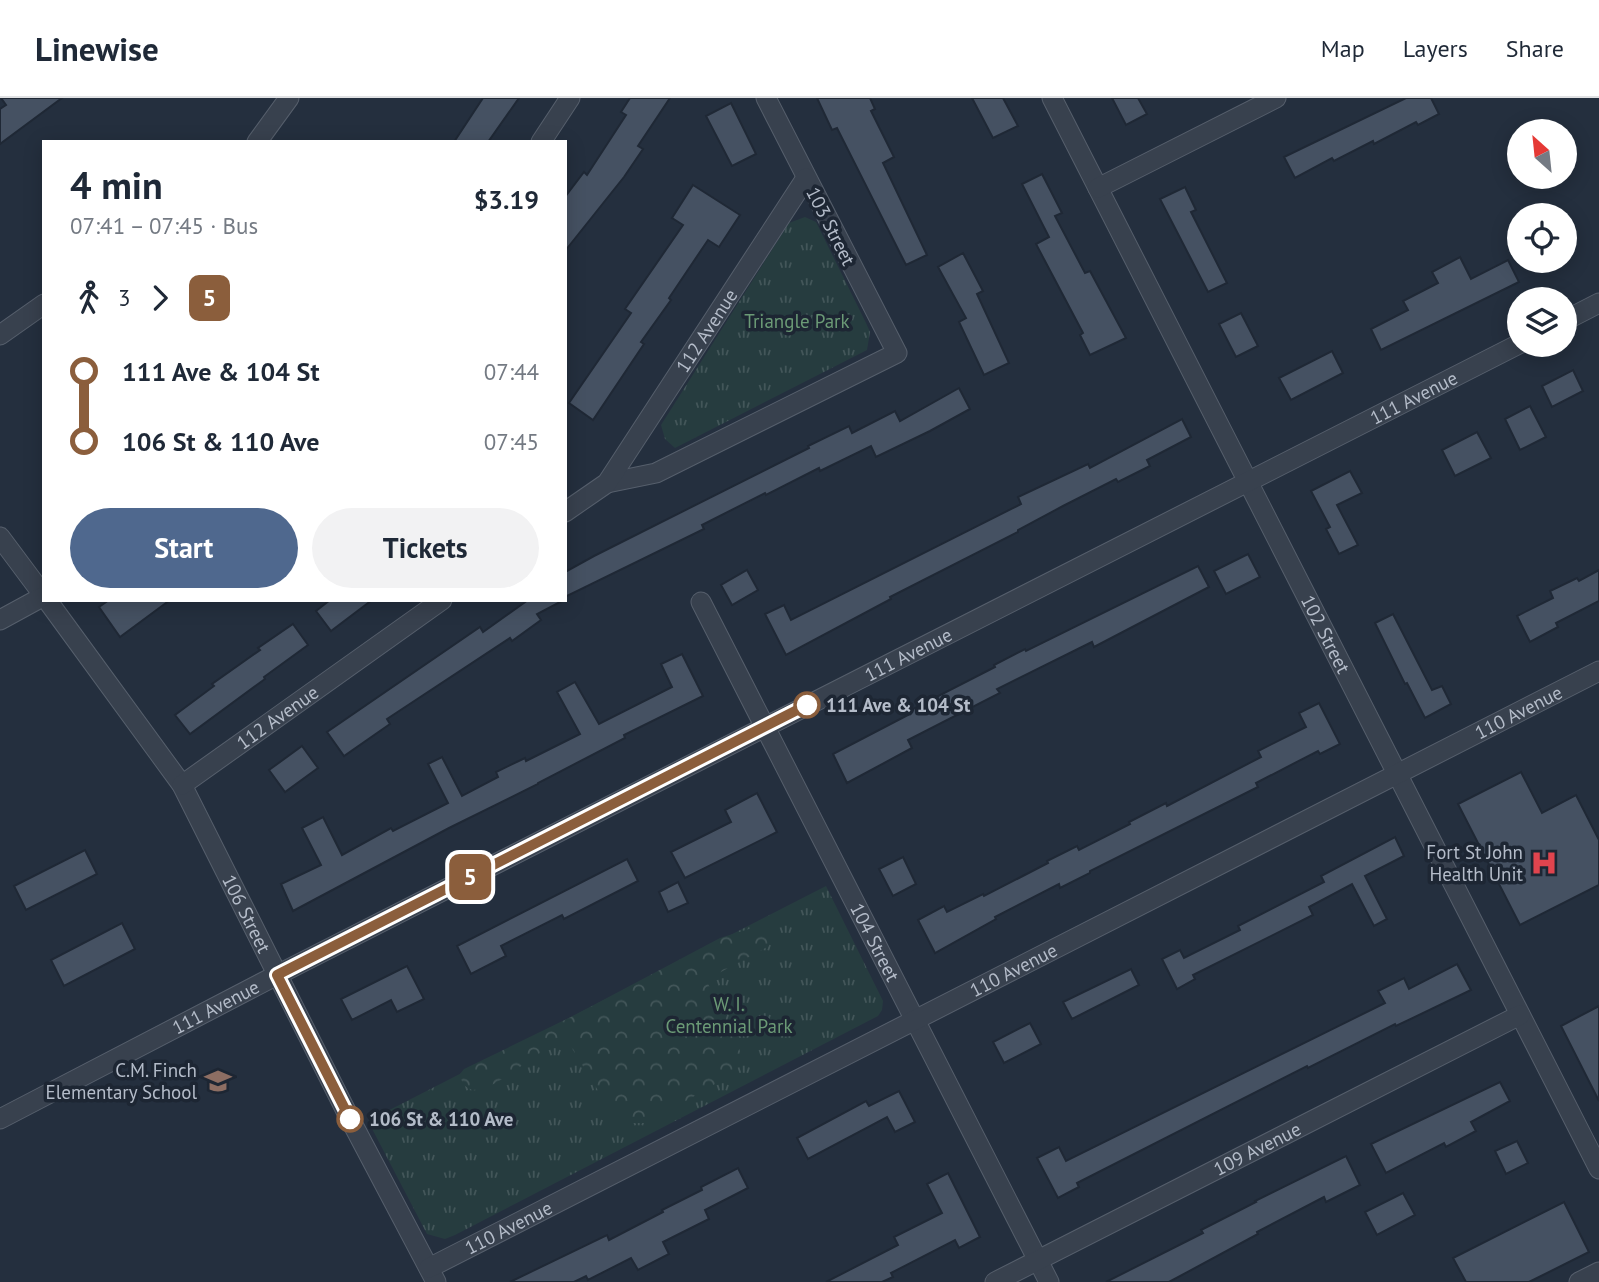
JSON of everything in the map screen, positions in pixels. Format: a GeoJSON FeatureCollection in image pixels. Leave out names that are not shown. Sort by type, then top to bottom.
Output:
{"type":"FeatureCollection","features":[{"type":"Feature","properties":{"kind":"street"},"geometry":{"type":"LineString","coordinates":[[258,140],[289,98]]}},
{"type":"Feature","properties":{"kind":"street"},"geometry":{"type":"LineString","coordinates":[[542,140],[570,98]]}},
{"type":"Feature","properties":{"kind":"street","name":"103 Street"},"geometry":{"type":"LineString","coordinates":[[766,98],[897,353]]}},
{"type":"Feature","properties":{"kind":"street","name":"102 Street"},"geometry":{"type":"LineString","coordinates":[[1052,98],[1395,774],[1599,1168]]}},
{"type":"Feature","properties":{"kind":"street"},"geometry":{"type":"LineString","coordinates":[[1098,188],[1276,98]]}},
{"type":"Feature","properties":{"kind":"street","name":"112 Avenue"},"geometry":{"type":"LineString","coordinates":[[567,511],[607,483],[806,178]]}},
{"type":"Feature","properties":{"kind":"street"},"geometry":{"type":"LineString","coordinates":[[1577,314],[1599,303]]}},
{"type":"Feature","properties":{"kind":"street"},"geometry":{"type":"LineString","coordinates":[[0,335],[42,305]]}},
{"type":"Feature","properties":{"kind":"street","name":"111 Avenue"},"geometry":{"type":"LineString","coordinates":[[0,1119],[277,975],[1507,350]]}},
{"type":"Feature","properties":{"kind":"street","name":"112 Avenue"},"geometry":{"type":"LineString","coordinates":[[607,483],[656,473],[897,353]]}},
{"type":"Feature","properties":{"kind":"street","name":"106 Street"},"geometry":{"type":"LineString","coordinates":[[0,537],[42,594]]}},
{"type":"Feature","properties":{"kind":"street"},"geometry":{"type":"LineString","coordinates":[[0,620],[42,599]]}},
{"type":"Feature","properties":{"kind":"street","name":"106 Street"},"geometry":{"type":"LineString","coordinates":[[48,602],[182,785],[350,1119],[432,1275]]}},
{"type":"Feature","properties":{"kind":"street","name":"112 Avenue"},"geometry":{"type":"LineString","coordinates":[[182,785],[439,602]]}},
{"type":"Feature","properties":{"kind":"street","name":"104 Street"},"geometry":{"type":"LineString","coordinates":[[701,602],[1049,1282]]}},
{"type":"Feature","properties":{"kind":"street","name":"110 Avenue"},"geometry":{"type":"LineString","coordinates":[[432,1275],[916,1020],[1599,671]]}},
{"type":"Feature","properties":{"kind":"street","name":"109 Avenue"},"geometry":{"type":"LineString","coordinates":[[995,1282],[1520,1015]]}},
{"type":"Feature","properties":{"kind":"street"},"geometry":{"type":"LineString","coordinates":[[1579,1282],[1599,1272]]}},
{"type":"Feature","properties":{"kind":"green space","name":"Triangle Park"},"geometry":{"type":"Polygon","coordinates":[[[805,217],[816,222],[866,323],[870,332],[867,350],[675,448],[665,439],[661,425],[789,223],[805,217]]]}},
{"type":"Feature","properties":{"kind":"green space","name":"W. I. Centennial Park"},"geometry":{"type":"Polygon","coordinates":[[[826,886],[883,1001],[878,1016],[455,1235],[445,1239],[427,1234],[368,1121],[826,886]]]}},
{"type":"Feature","properties":{"kind":"green space"},"geometry":{"type":"Polygon","coordinates":[[[768,923],[771,932],[769,946],[706,980],[737,1040],[742,1059],[734,1073],[648,1123],[633,1123],[615,1118],[570,1045],[565,1042],[536,1055],[485,1089],[472,1090],[463,1085],[460,1074],[464,1069],[573,1016],[720,938],[768,923]]]}},
{"type":"Feature","properties":{"kind":"building"},"geometry":{"type":"Polygon","coordinates":[[[1,98],[62,98],[0,144],[0,109],[6,105],[1,98]]]}},
{"type":"Feature","properties":{"kind":"building"},"geometry":{"type":"Polygon","coordinates":[[[483,98],[519,98],[489,140],[455,140],[483,98]]]}},
{"type":"Feature","properties":{"kind":"building"},"geometry":{"type":"Polygon","coordinates":[[[630,98],[670,98],[638,146],[643,149],[624,177],[567,248],[567,194],[584,172],[587,175],[626,115],[621,112],[630,98]]]}},
{"type":"Feature","properties":{"kind":"building"},"geometry":{"type":"Polygon","coordinates":[[[817,98],[870,98],[875,109],[871,111],[894,157],[883,163],[927,255],[906,265],[837,128],[832,130],[817,98]]]}},
{"type":"Feature","properties":{"kind":"building"},"geometry":{"type":"Polygon","coordinates":[[[972,98],[1003,98],[1018,126],[993,138],[972,98]]]}},
{"type":"Feature","properties":{"kind":"building"},"geometry":{"type":"Polygon","coordinates":[[[1112,98],[1138,98],[1147,114],[1126,125],[1112,98]]]}},
{"type":"Feature","properties":{"kind":"building"},"geometry":{"type":"Polygon","coordinates":[[[1406,98],[1431,98],[1439,114],[1418,125],[1416,122],[1374,144],[1373,141],[1334,161],[1332,158],[1295,178],[1284,157],[1406,98]]]}},
{"type":"Feature","properties":{"kind":"building"},"geometry":{"type":"Polygon","coordinates":[[[731,103],[756,154],[732,166],[706,116],[731,103]]]}},
{"type":"Feature","properties":{"kind":"building"},"geometry":{"type":"Polygon","coordinates":[[[1042,174],[1062,213],[1055,216],[1085,273],[1090,271],[1126,338],[1090,355],[1080,335],[1083,333],[1036,244],[1049,237],[1022,184],[1042,174]]]}},
{"type":"Feature","properties":{"kind":"building"},"geometry":{"type":"Polygon","coordinates":[[[693,185],[740,215],[719,247],[708,240],[593,420],[569,403],[631,313],[625,309],[683,225],[672,218],[693,185]]]}},
{"type":"Feature","properties":{"kind":"building"},"geometry":{"type":"Polygon","coordinates":[[[1185,187],[1196,210],[1191,212],[1227,283],[1208,292],[1160,199],[1185,187]]]}},
{"type":"Feature","properties":{"kind":"building"},"geometry":{"type":"Polygon","coordinates":[[[963,253],[983,291],[977,294],[1009,363],[984,375],[959,322],[966,318],[938,267],[963,253]]]}},
{"type":"Feature","properties":{"kind":"building"},"geometry":{"type":"Polygon","coordinates":[[[1460,257],[1471,279],[1507,261],[1507,273],[1514,273],[1519,282],[1381,350],[1371,329],[1408,310],[1403,301],[1438,283],[1432,272],[1460,257]]]}},
{"type":"Feature","properties":{"kind":"building"},"geometry":{"type":"Polygon","coordinates":[[[1241,313],[1258,346],[1236,357],[1219,324],[1241,313]]]}},
{"type":"Feature","properties":{"kind":"building"},"geometry":{"type":"Polygon","coordinates":[[[1332,351],[1343,373],[1291,400],[1279,378],[1332,351]]]}},
{"type":"Feature","properties":{"kind":"building"},"geometry":{"type":"Polygon","coordinates":[[[1573,370],[1583,391],[1552,407],[1542,386],[1573,370]]]}},
{"type":"Feature","properties":{"kind":"building"},"geometry":{"type":"Polygon","coordinates":[[[959,388],[970,409],[876,457],[871,446],[766,495],[765,493],[702,525],[704,529],[567,596],[567,571],[594,556],[849,426],[852,433],[895,411],[900,421],[959,388]]]}},
{"type":"Feature","properties":{"kind":"building"},"geometry":{"type":"Polygon","coordinates":[[[1530,406],[1546,437],[1520,450],[1505,419],[1530,406]]]}},
{"type":"Feature","properties":{"kind":"building"},"geometry":{"type":"Polygon","coordinates":[[[1182,419],[1191,437],[1147,460],[1150,466],[1118,482],[1116,479],[1063,506],[786,655],[765,614],[784,605],[791,620],[1021,504],[1018,497],[1088,464],[1090,468],[1182,419]]]}},
{"type":"Feature","properties":{"kind":"building"},"geometry":{"type":"Polygon","coordinates":[[[1477,432],[1491,458],[1455,476],[1442,450],[1477,432]]]}},
{"type":"Feature","properties":{"kind":"building"},"geometry":{"type":"Polygon","coordinates":[[[1350,471],[1362,493],[1337,505],[1358,545],[1339,554],[1326,529],[1330,527],[1311,491],[1350,471]]]}},
{"type":"Feature","properties":{"kind":"building"},"geometry":{"type":"Polygon","coordinates":[[[1248,554],[1260,577],[1226,594],[1214,571],[1248,554]]]}},
{"type":"Feature","properties":{"kind":"building"},"geometry":{"type":"Polygon","coordinates":[[[1198,566],[1209,587],[1094,647],[1092,642],[997,689],[1000,693],[908,740],[912,748],[847,783],[833,754],[1025,649],[1026,651],[1198,566]]]}},
{"type":"Feature","properties":{"kind":"building"},"geometry":{"type":"Polygon","coordinates":[[[747,570],[758,590],[732,605],[721,585],[747,570]]]}},
{"type":"Feature","properties":{"kind":"building"},"geometry":{"type":"Polygon","coordinates":[[[1599,570],[1599,601],[1556,623],[1558,627],[1530,642],[1517,616],[1553,598],[1550,591],[1577,578],[1579,581],[1599,570]]]}},
{"type":"Feature","properties":{"kind":"building"},"geometry":{"type":"Polygon","coordinates":[[[106,602],[167,602],[120,637],[99,607],[106,602]]]}},
{"type":"Feature","properties":{"kind":"building"},"geometry":{"type":"Polygon","coordinates":[[[327,602],[369,602],[331,631],[316,611],[327,602]]]}},
{"type":"Feature","properties":{"kind":"building"},"geometry":{"type":"Polygon","coordinates":[[[525,602],[560,602],[537,614],[541,620],[512,641],[510,638],[387,719],[390,724],[344,756],[327,732],[480,627],[483,632],[525,602]]]}},
{"type":"Feature","properties":{"kind":"building"},"geometry":{"type":"Polygon","coordinates":[[[1393,614],[1432,690],[1442,686],[1451,704],[1425,718],[1375,623],[1393,614]]]}},
{"type":"Feature","properties":{"kind":"building"},"geometry":{"type":"Polygon","coordinates":[[[293,624],[308,645],[190,734],[175,715],[214,686],[212,684],[260,650],[258,648],[293,624]]]}},
{"type":"Feature","properties":{"kind":"building"},"geometry":{"type":"Polygon","coordinates":[[[682,654],[703,696],[624,735],[625,738],[293,911],[281,884],[321,865],[302,828],[323,817],[342,855],[391,828],[393,831],[448,803],[428,764],[442,757],[462,796],[498,777],[496,772],[525,758],[526,761],[580,734],[557,692],[575,682],[599,724],[672,687],[661,664],[682,654]]]}},
{"type":"Feature","properties":{"kind":"building"},"geometry":{"type":"Polygon","coordinates":[[[1319,703],[1340,744],[1320,754],[1318,751],[1256,783],[1258,787],[1060,888],[1059,884],[995,917],[996,919],[935,953],[918,920],[944,906],[947,912],[983,894],[984,896],[1048,863],[1047,861],[1077,846],[1079,850],[1166,803],[1167,806],[1261,757],[1258,751],[1306,727],[1299,713],[1319,703]]]}},
{"type":"Feature","properties":{"kind":"building"},"geometry":{"type":"Polygon","coordinates":[[[302,746],[318,768],[285,792],[269,770],[302,746]]]}},
{"type":"Feature","properties":{"kind":"building","name":"Fort St John Health Unit"},"geometry":{"type":"Polygon","coordinates":[[[1521,772],[1542,813],[1576,795],[1599,840],[1599,885],[1520,925],[1458,804],[1521,772]]]}},
{"type":"Feature","properties":{"kind":"building"},"geometry":{"type":"Polygon","coordinates":[[[757,793],[777,832],[685,878],[671,852],[731,822],[725,810],[757,793]]]}},
{"type":"Feature","properties":{"kind":"building"},"geometry":{"type":"Polygon","coordinates":[[[1395,837],[1404,856],[1365,876],[1387,919],[1374,926],[1352,884],[1309,907],[1313,915],[1193,975],[1195,979],[1177,989],[1162,959],[1180,950],[1184,958],[1240,930],[1238,926],[1324,882],[1321,876],[1395,837]]]}},
{"type":"Feature","properties":{"kind":"building"},"geometry":{"type":"Polygon","coordinates":[[[85,850],[97,874],[26,910],[14,886],[85,850]]]}},
{"type":"Feature","properties":{"kind":"building"},"geometry":{"type":"Polygon","coordinates":[[[903,857],[916,884],[893,896],[879,869],[903,857]]]}},
{"type":"Feature","properties":{"kind":"building"},"geometry":{"type":"Polygon","coordinates":[[[627,859],[638,881],[564,919],[562,915],[501,946],[506,956],[471,974],[457,946],[627,859]]]}},
{"type":"Feature","properties":{"kind":"building"},"geometry":{"type":"Polygon","coordinates":[[[678,882],[688,903],[668,912],[659,892],[678,882]]]}},
{"type":"Feature","properties":{"kind":"building"},"geometry":{"type":"Polygon","coordinates":[[[122,923],[135,949],[64,986],[51,960],[122,923]]]}},
{"type":"Feature","properties":{"kind":"building"},"geometry":{"type":"Polygon","coordinates":[[[1457,964],[1471,990],[1396,1026],[1395,1024],[1308,1068],[1307,1066],[1077,1183],[1079,1187],[1058,1198],[1037,1158],[1059,1147],[1066,1161],[1385,1003],[1378,991],[1404,978],[1409,989],[1457,964]]]}},
{"type":"Feature","properties":{"kind":"building"},"geometry":{"type":"Polygon","coordinates":[[[407,966],[424,999],[397,1012],[391,1000],[352,1020],[341,999],[407,966]]]}},
{"type":"Feature","properties":{"kind":"building"},"geometry":{"type":"Polygon","coordinates":[[[1131,969],[1139,985],[1072,1019],[1063,1002],[1131,969]]]}},
{"type":"Feature","properties":{"kind":"building"},"geometry":{"type":"Polygon","coordinates":[[[1599,1006],[1599,1101],[1561,1026],[1599,1006]]]}},
{"type":"Feature","properties":{"kind":"building"},"geometry":{"type":"Polygon","coordinates":[[[1030,1023],[1041,1044],[1004,1063],[993,1042],[1030,1023]]]}},
{"type":"Feature","properties":{"kind":"building"},"geometry":{"type":"Polygon","coordinates":[[[1500,1082],[1510,1101],[1471,1122],[1476,1131],[1446,1147],[1444,1143],[1386,1173],[1371,1144],[1500,1082]]]}},
{"type":"Feature","properties":{"kind":"building"},"geometry":{"type":"Polygon","coordinates":[[[899,1091],[915,1122],[895,1132],[887,1117],[808,1159],[797,1138],[866,1101],[869,1106],[899,1091]]]}},
{"type":"Feature","properties":{"kind":"building"},"geometry":{"type":"Polygon","coordinates":[[[1517,1141],[1528,1163],[1506,1174],[1495,1151],[1517,1141]]]}},
{"type":"Feature","properties":{"kind":"building"},"geometry":{"type":"Polygon","coordinates":[[[1346,1156],[1360,1185],[1326,1202],[1324,1197],[1169,1282],[1106,1282],[1203,1233],[1201,1230],[1255,1201],[1346,1156]]]}},
{"type":"Feature","properties":{"kind":"building"},"geometry":{"type":"Polygon","coordinates":[[[738,1168],[748,1188],[705,1210],[709,1219],[663,1242],[669,1254],[638,1270],[631,1258],[588,1280],[586,1276],[574,1282],[510,1282],[607,1235],[609,1240],[738,1168]]]}},
{"type":"Feature","properties":{"kind":"building"},"geometry":{"type":"Polygon","coordinates":[[[948,1173],[980,1237],[959,1248],[955,1240],[891,1273],[893,1277],[882,1282],[826,1282],[898,1245],[894,1237],[942,1213],[927,1184],[948,1173]]]}},
{"type":"Feature","properties":{"kind":"building"},"geometry":{"type":"Polygon","coordinates":[[[1403,1193],[1415,1215],[1377,1235],[1365,1212],[1403,1193]]]}},
{"type":"Feature","properties":{"kind":"building"},"geometry":{"type":"Polygon","coordinates":[[[1564,1202],[1589,1252],[1529,1282],[1466,1282],[1453,1258],[1564,1202]]]}},
{"type":"Feature","properties":{"kind":"bus line","name":"5"},"geometry":{"type":"LineString","coordinates":[[350,1119],[277,975],[807,705]]}},
{"type":"Feature","properties":{"kind":"place","name":"111 Ave & 104 St"},"geometry":{"type":"Point","coordinates":[807,705]}},
{"type":"Feature","properties":{"kind":"place","name":"Fort St John Health Unit"},"geometry":{"type":"Point","coordinates":[1544,863]}},
{"type":"Feature","properties":{"kind":"place","name":"C.M. Finch Elementary School"},"geometry":{"type":"Point","coordinates":[218,1081]}},
{"type":"Feature","properties":{"kind":"place","name":"106 St & 110 Ave"},"geometry":{"type":"Point","coordinates":[350,1119]}}]}
